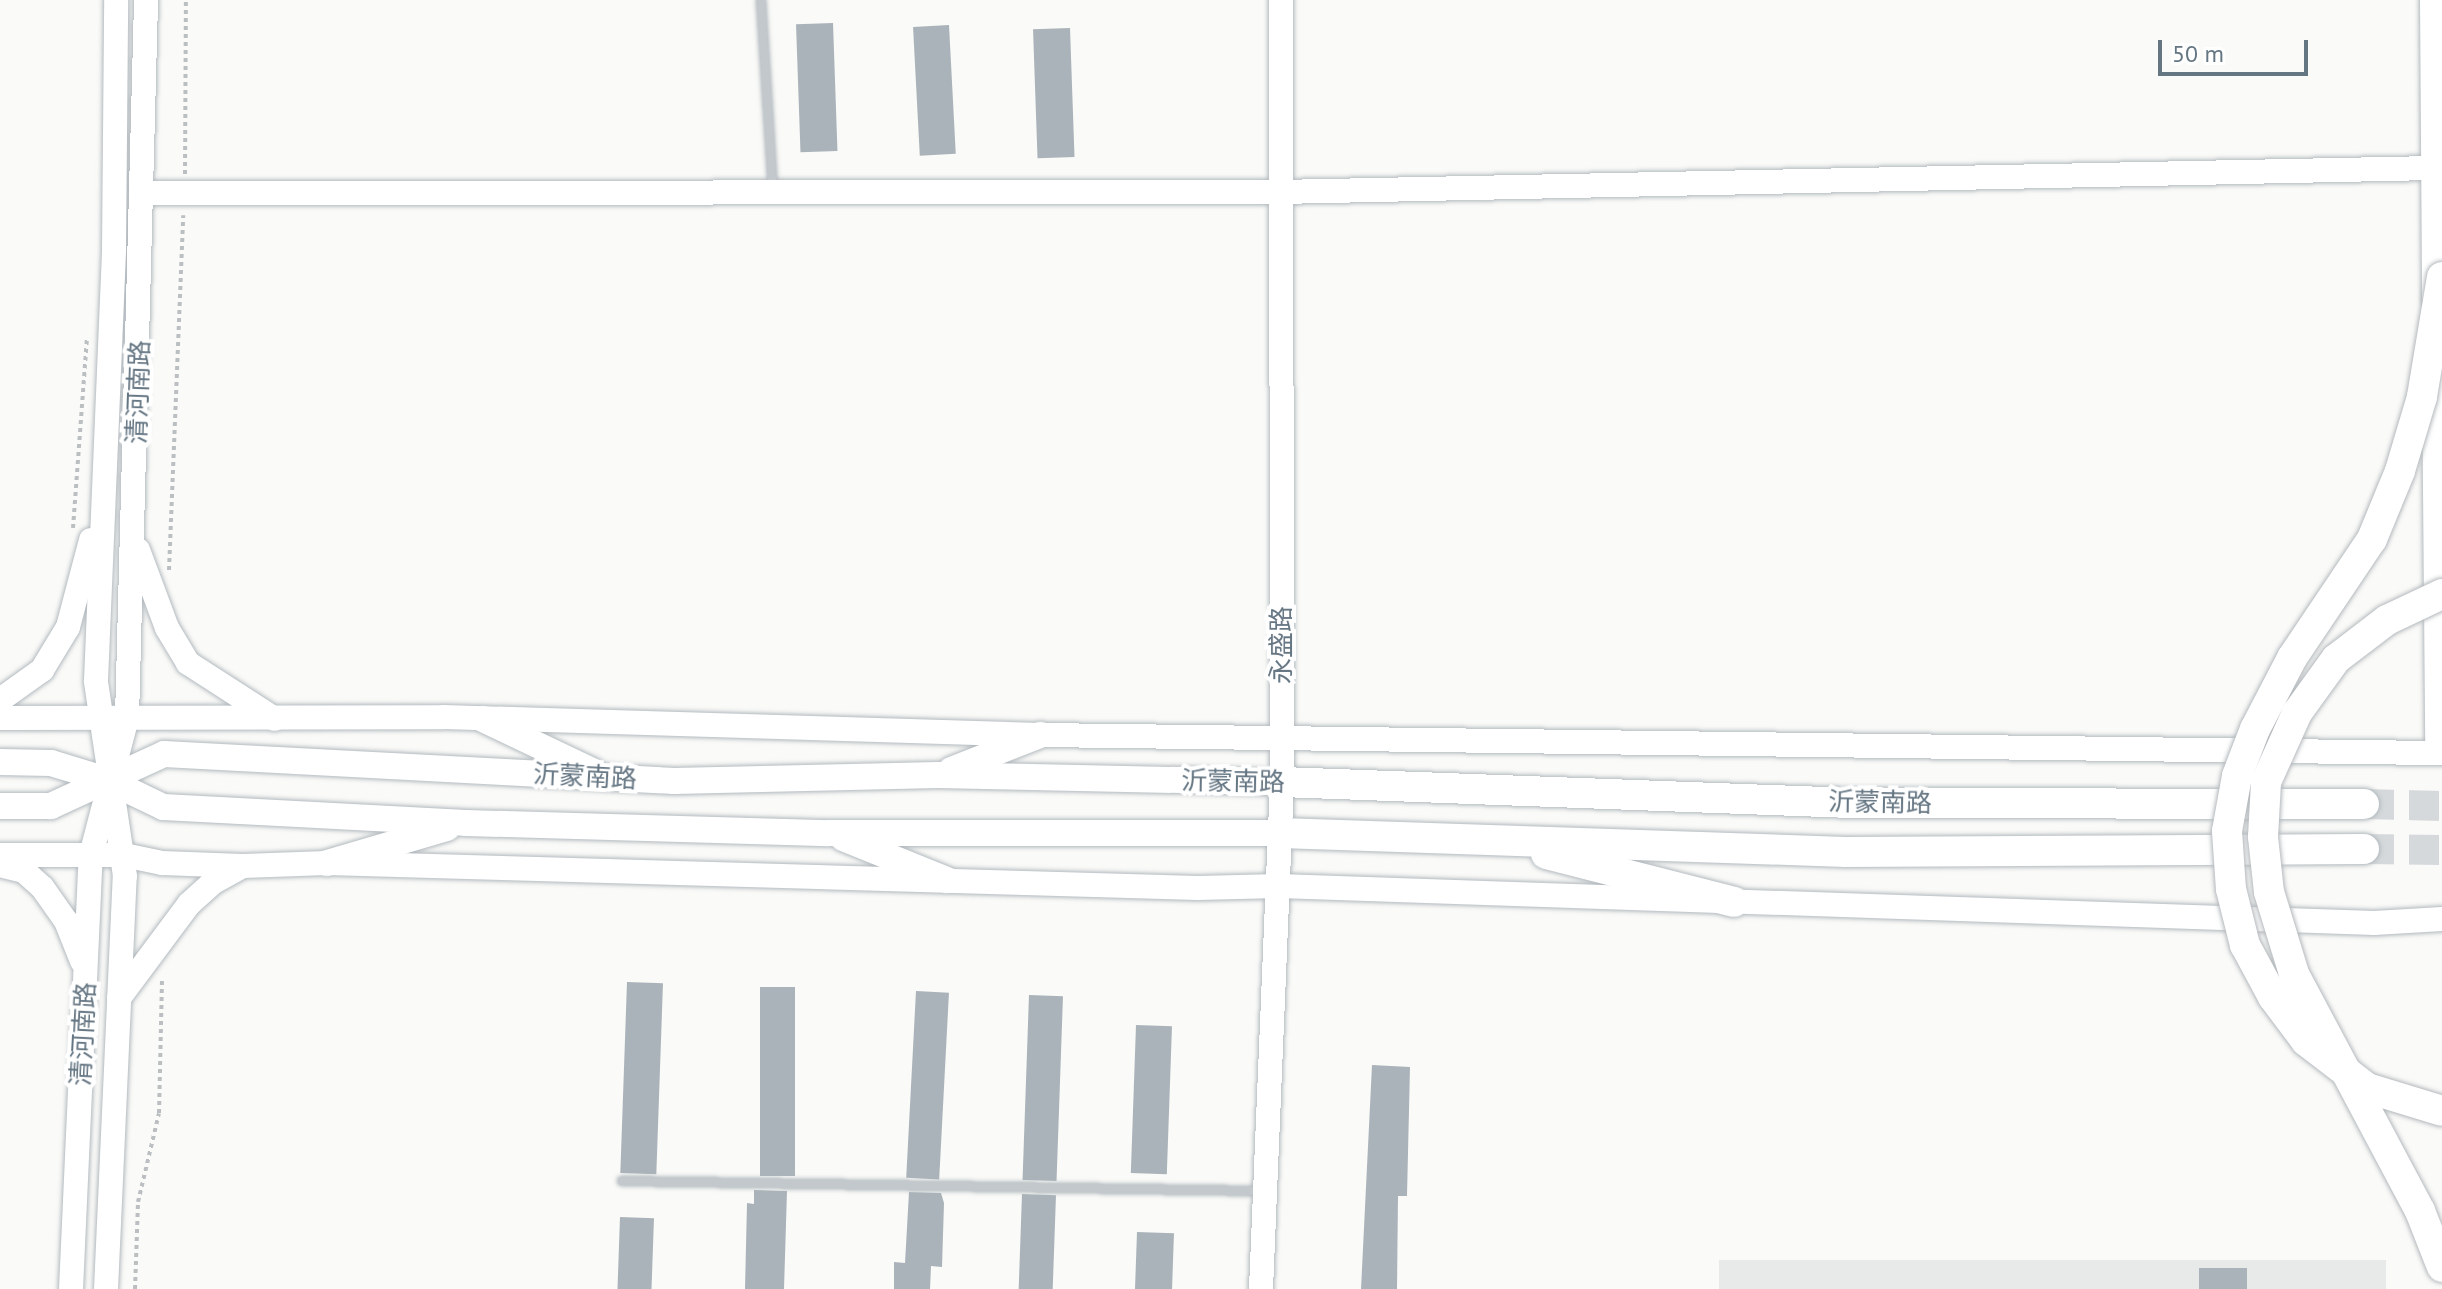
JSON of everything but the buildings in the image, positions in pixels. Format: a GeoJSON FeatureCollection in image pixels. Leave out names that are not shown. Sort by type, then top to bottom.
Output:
{"type":"FeatureCollection","features":[{"type":"Feature","properties":{"kind":"highway"},"geometry":{"type":"LineString","coordinates":[[2442,277],[2422,397],[2400,471],[2372,539],[2292,658],[2255,729],[2237,776],[2227,831],[2231,889],[2245,945],[2289,1019],[2306,1041],[2367,1088],[2442,1111]]}},
{"type":"Feature","properties":{"kind":"highway"},"geometry":{"type":"LineString","coordinates":[[2442,594],[2387,620],[2328,670],[2297,713],[2266,782],[2263,837],[2269,892],[2294,974],[2420,1211],[2442,1267]]}},
{"type":"Feature","properties":{"kind":"highway","name":"沂蒙南路"},"geometry":{"type":"LineString","coordinates":[[1282,782],[1851,803],[2364,804]]}},
{"type":"Feature","properties":{"kind":"highway","name":"沂蒙南路"},"geometry":{"type":"LineString","coordinates":[[1280,833],[1846,852],[2364,849]]}},
{"type":"Feature","properties":{"kind":"highway"},"geometry":{"type":"LineString","coordinates":[[1489,840],[1734,902]]}},
{"type":"Feature","properties":{"kind":"main road"},"geometry":{"type":"LineString","coordinates":[[483,719],[604,777]]}},
{"type":"Feature","properties":{"kind":"main road"},"geometry":{"type":"LineString","coordinates":[[938,775],[1040,735]]}},
{"type":"Feature","properties":{"kind":"main road","name":"沂蒙南路"},"geometry":{"type":"LineString","coordinates":[[0,806],[51,806],[164,754],[674,781],[938,775],[1282,782]]}},
{"type":"Feature","properties":{"kind":"main road","name":"沂蒙南路"},"geometry":{"type":"LineString","coordinates":[[0,762],[51,763],[107,780],[163,807],[466,823],[829,833],[1280,833]]}},
{"type":"Feature","properties":{"kind":"main road"},"geometry":{"type":"LineString","coordinates":[[327,863],[466,823]]}},
{"type":"Feature","properties":{"kind":"main road"},"geometry":{"type":"LineString","coordinates":[[829,833],[947,880]]}},
{"type":"Feature","properties":{"kind":"street","name":"清河南路"},"geometry":{"type":"LineString","coordinates":[[106,1289],[124,855],[107,780],[98,719],[103,495],[114,250],[116,0]]}},
{"type":"Feature","properties":{"kind":"street","name":"清河南路"},"geometry":{"type":"LineString","coordinates":[[71,1289],[91,855],[107,780],[127,718],[144,193],[146,0]]}},
{"type":"Feature","properties":{"kind":"street","name":"永盛路"},"geometry":{"type":"LineString","coordinates":[[1261,1289],[1282,782],[1278,192],[1281,0]]}},
{"type":"Feature","properties":{"kind":"street"},"geometry":{"type":"LineString","coordinates":[[0,718],[483,719],[1040,735],[2440,753],[2432,0]]}},
{"type":"Feature","properties":{"kind":"street"},"geometry":{"type":"LineString","coordinates":[[144,193],[774,196],[1278,192],[2433,168]]}},
{"type":"Feature","properties":{"kind":"street"},"geometry":{"type":"LineString","coordinates":[[0,700],[42,670],[68,627],[103,495]]}},
{"type":"Feature","properties":{"kind":"street"},"geometry":{"type":"LineString","coordinates":[[133,538],[167,628],[188,663],[277,720]]}},
{"type":"Feature","properties":{"kind":"street"},"geometry":{"type":"LineString","coordinates":[[0,855],[124,855],[162,863],[243,866],[327,863],[1279,886],[2374,923],[2442,919]]}},
{"type":"Feature","properties":{"kind":"street"},"geometry":{"type":"LineString","coordinates":[[0,865],[24,871],[42,887],[66,921],[86,971]]}},
{"type":"Feature","properties":{"kind":"street"},"geometry":{"type":"LineString","coordinates":[[119,998],[164,933],[212,883],[243,866]]}},
{"type":"Feature","properties":{"kind":"lane"},"geometry":{"type":"LineString","coordinates":[[761,0],[774,196]]}},
{"type":"Feature","properties":{"kind":"lane"},"geometry":{"type":"LineString","coordinates":[[622,1181],[1266,1191]]}},
{"type":"Feature","properties":{"kind":"path"},"geometry":{"type":"LineString","coordinates":[[169,582],[185,193],[186,0]]}},
{"type":"Feature","properties":{"kind":"path"},"geometry":{"type":"LineString","coordinates":[[135,1289],[138,1202],[159,1113],[164,933]]}},
{"type":"Feature","properties":{"kind":"shaded area"},"geometry":{"type":"Polygon","coordinates":[[[1719,1260],[2386,1260],[2386,1289],[1719,1289],[1719,1260]]]}},
{"type":"Feature","properties":{"kind":"tunnel"},"geometry":{"type":"LineString","coordinates":[[2364,804],[2442,806]]}},
{"type":"Feature","properties":{"kind":"tunnel"},"geometry":{"type":"LineString","coordinates":[[2364,849],[2442,850]]}}]}
